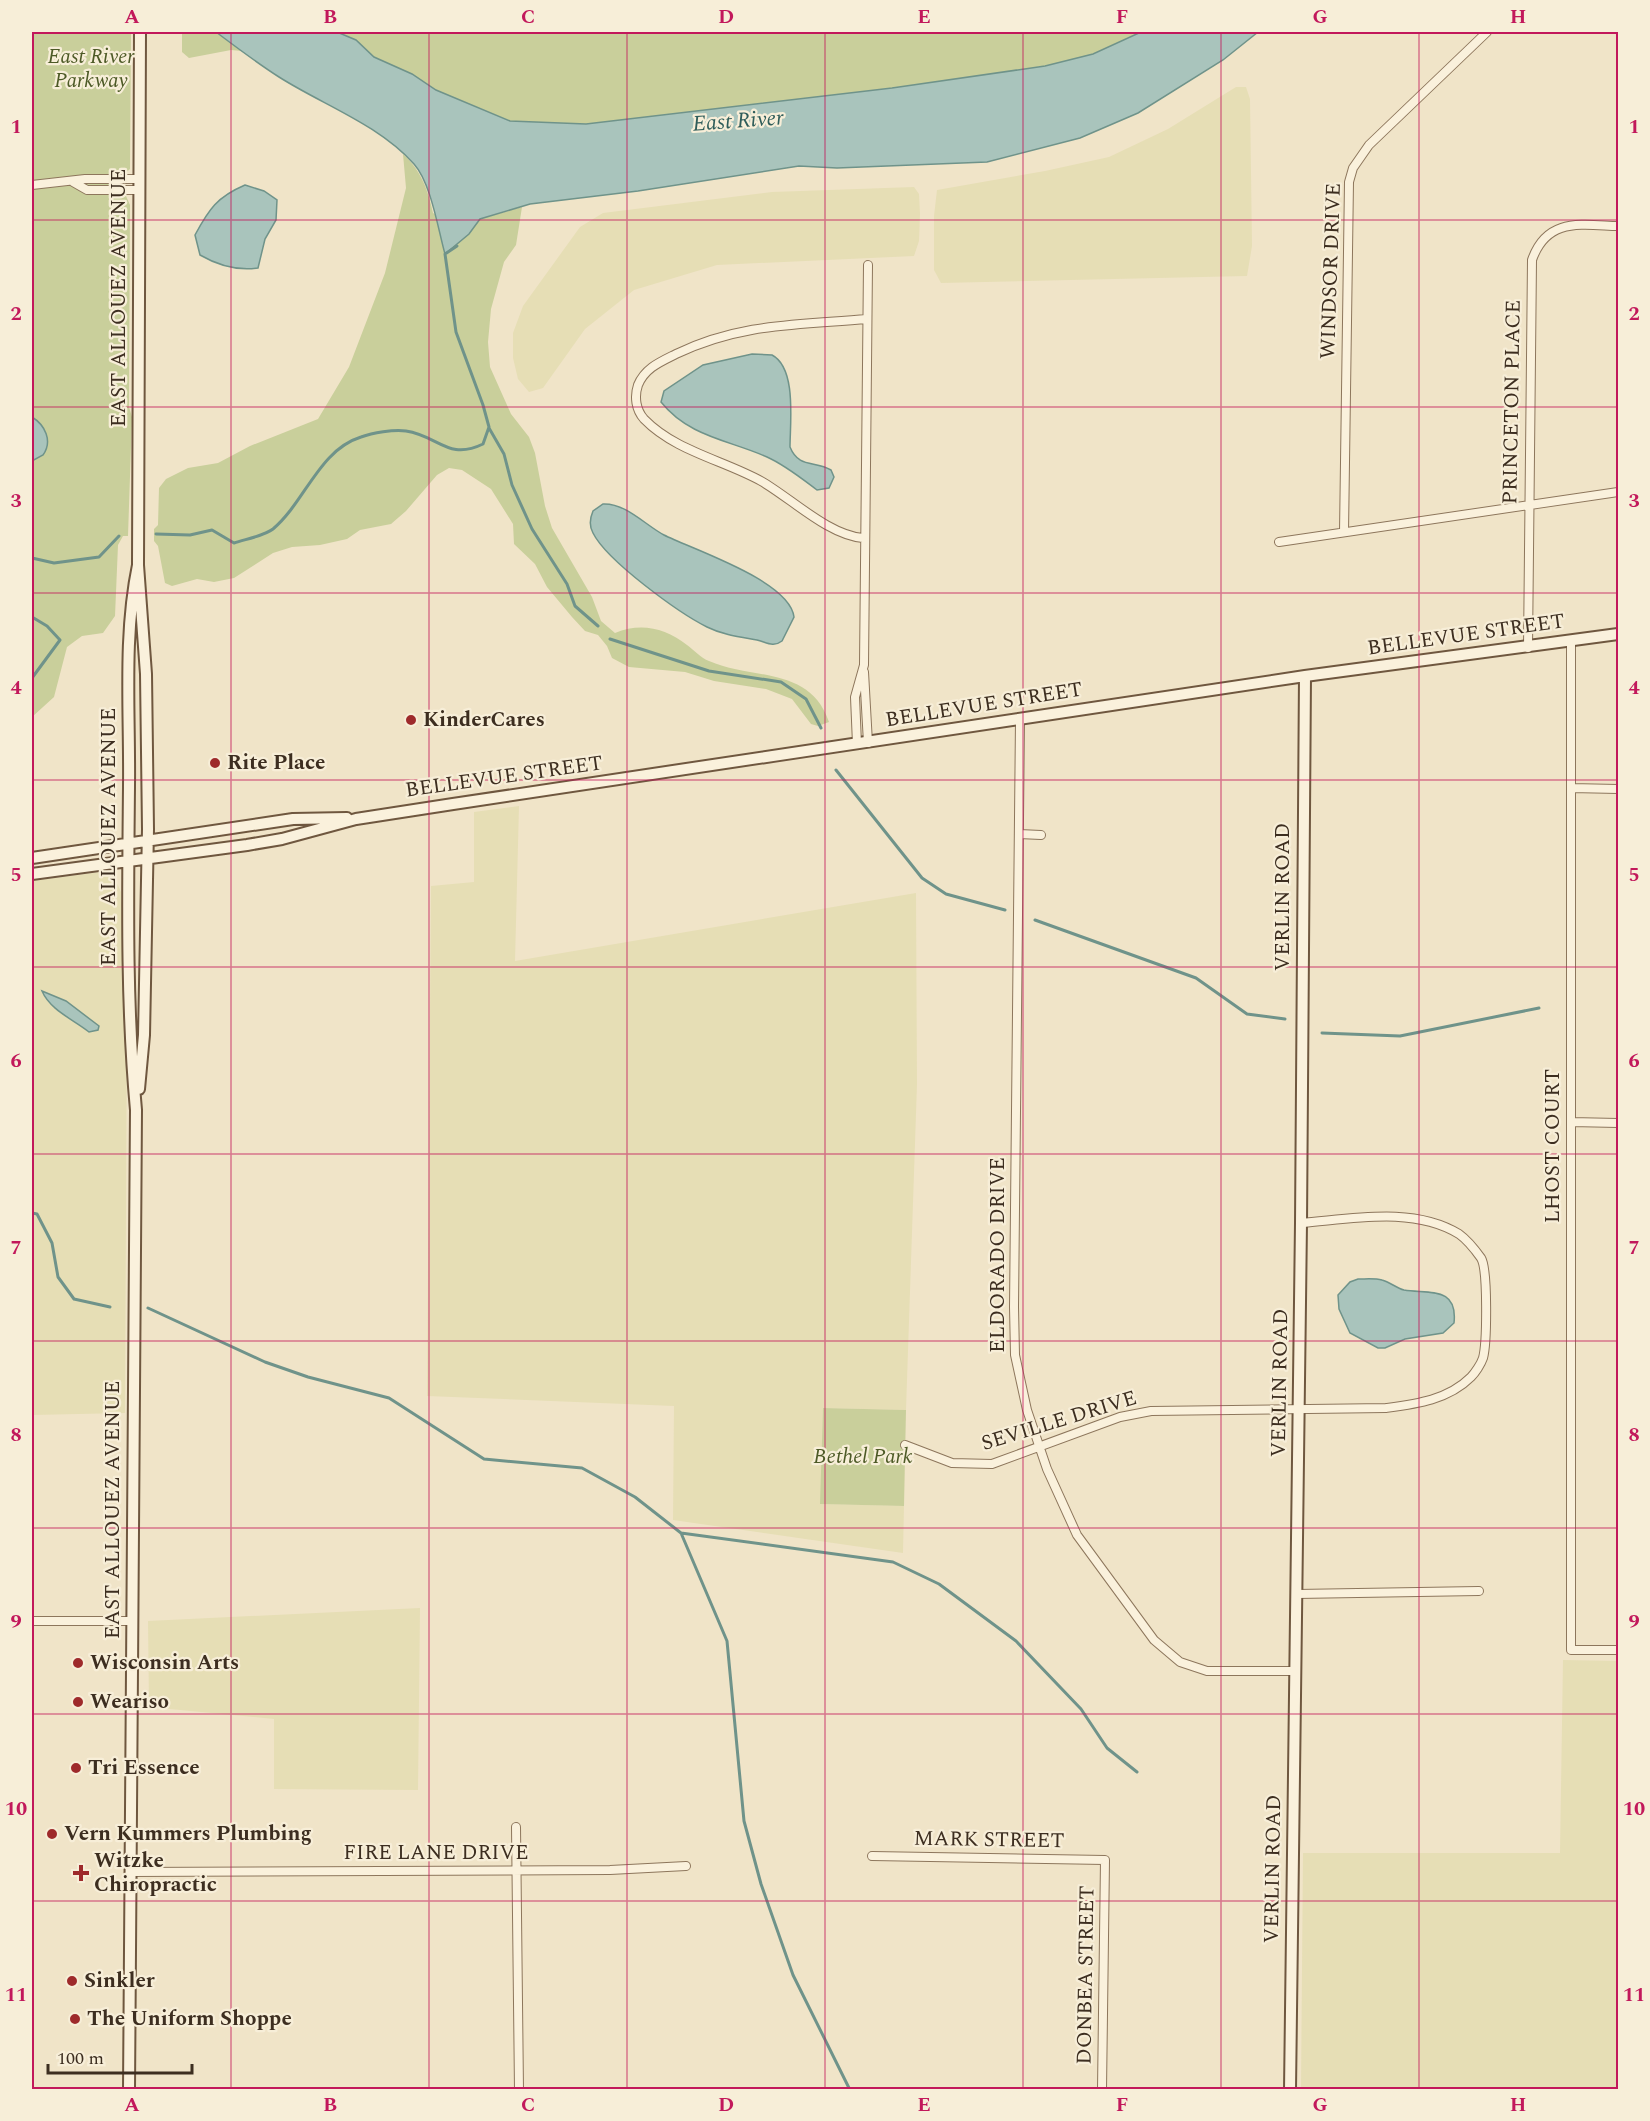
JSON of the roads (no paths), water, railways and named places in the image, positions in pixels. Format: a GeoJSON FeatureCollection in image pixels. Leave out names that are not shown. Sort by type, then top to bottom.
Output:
{"type":"FeatureCollection","features":[{"type":"Feature","properties":{"kind":"street","name":"EAST ALLOUEZ AVENUE"},"geometry":{"type":"LineString","coordinates":[[129,2090],[136,1110],[144,1035],[148,841],[147,694],[138,565],[140,32]]}},
{"type":"Feature","properties":{"kind":"street","name":"WINDSOR DRIVE"},"geometry":{"type":"LineString","coordinates":[[1344,532],[1349,182],[1353,168],[1369,144],[1487,32]]}},
{"type":"Feature","properties":{"kind":"street"},"geometry":{"type":"LineString","coordinates":[[32,184],[73,182],[87,190],[139,185]]}},
{"type":"Feature","properties":{"kind":"street","name":"PRINCETON PLACE"},"geometry":{"type":"LineString","coordinates":[[1528,648],[1532,260],[1539,243],[1562,227],[1618,226]]}},
{"type":"Feature","properties":{"kind":"street"},"geometry":{"type":"LineString","coordinates":[[862,744],[855,697],[864,665],[863,538],[868,265]]}},
{"type":"Feature","properties":{"kind":"street"},"geometry":{"type":"LineString","coordinates":[[863,538],[850,537],[762,481],[680,444],[655,429],[642,417],[636,403],[637,388],[648,370],[703,341],[756,327],[867,320]]}},
{"type":"Feature","properties":{"kind":"street"},"geometry":{"type":"LineString","coordinates":[[1279,542],[1618,492]]}},
{"type":"Feature","properties":{"kind":"street","name":"EAST ALLOUEZ AVENUE"},"geometry":{"type":"LineString","coordinates":[[136,1110],[131,1054],[127,861],[128,687],[133,595],[138,565]]}},
{"type":"Feature","properties":{"kind":"street","name":"BELLEVUE STREET"},"geometry":{"type":"LineString","coordinates":[[32,874],[282,839],[357,819],[1305,676],[1528,648],[1618,634]]}},
{"type":"Feature","properties":{"kind":"street","name":"LHOST COURT"},"geometry":{"type":"LineString","coordinates":[[1571,641],[1571,1650],[1618,1650]]}},
{"type":"Feature","properties":{"kind":"street","name":"VERLIN ROAD"},"geometry":{"type":"LineString","coordinates":[[1290,2090],[1301,1223],[1305,676]]}},
{"type":"Feature","properties":{"kind":"street","name":"ELDORADO DRIVE"},"geometry":{"type":"LineString","coordinates":[[1020,720],[1015,1355],[1027,1410],[1040,1448],[1077,1535],[1154,1640],[1180,1662],[1207,1671],[1295,1671]]}},
{"type":"Feature","properties":{"kind":"street"},"geometry":{"type":"LineString","coordinates":[[1571,788],[1618,789]]}},
{"type":"Feature","properties":{"kind":"street","name":"BELLEVUE STREET"},"geometry":{"type":"LineString","coordinates":[[32,858],[293,819],[357,819]]}},
{"type":"Feature","properties":{"kind":"street"},"geometry":{"type":"LineString","coordinates":[[1019,834],[1041,835]]}},
{"type":"Feature","properties":{"kind":"street"},"geometry":{"type":"LineString","coordinates":[[1571,1122],[1618,1123]]}},
{"type":"Feature","properties":{"kind":"street","name":"SEVILLE DRIVE"},"geometry":{"type":"LineString","coordinates":[[905,1445],[952,1463],[992,1464],[1120,1417],[1151,1411],[1299,1411],[1360,1409],[1424,1403],[1457,1389],[1473,1376],[1483,1358],[1486,1297],[1482,1259],[1460,1235],[1429,1222],[1396,1216],[1301,1223]]}},
{"type":"Feature","properties":{"kind":"street"},"geometry":{"type":"LineString","coordinates":[[1297,1594],[1479,1591]]}},
{"type":"Feature","properties":{"kind":"street"},"geometry":{"type":"LineString","coordinates":[[32,1621],[131,1621]]}},
{"type":"Feature","properties":{"kind":"street"},"geometry":{"type":"LineString","coordinates":[[516,1827],[519,2090]]}},
{"type":"Feature","properties":{"kind":"street","name":"MARK STREET"},"geometry":{"type":"LineString","coordinates":[[872,1856],[1105,1860]]}},
{"type":"Feature","properties":{"kind":"street","name":"DONBEA STREET"},"geometry":{"type":"LineString","coordinates":[[1102,2090],[1105,1860]]}},
{"type":"Feature","properties":{"kind":"street","name":"FIRE LANE DRIVE"},"geometry":{"type":"LineString","coordinates":[[130,1872],[597,1870],[686,1866]]}},
{"type":"Feature","properties":{"kind":"water","name":"East River"},"geometry":{"type":"Polygon","coordinates":[[[216,32],[337,32],[356,40],[374,57],[412,74],[436,90],[510,121],[586,124],[892,88],[1045,66],[1093,54],[1141,32],[1258,32],[1223,60],[1138,113],[1080,138],[987,162],[837,168],[799,166],[638,191],[530,204],[480,219],[469,234],[445,254],[425,183],[414,164],[400,150],[367,126],[279,77],[216,32]]]}},
{"type":"Feature","properties":{"kind":"water"},"geometry":{"type":"Polygon","coordinates":[[[245,185],[264,191],[277,200],[276,220],[265,239],[258,268],[250,269],[221,265],[200,255],[195,235],[205,218],[221,199],[245,185]]]}},
{"type":"Feature","properties":{"kind":"water"},"geometry":{"type":"Polygon","coordinates":[[[752,354],[772,355],[780,362],[789,383],[790,447],[794,454],[803,461],[831,470],[834,477],[829,488],[817,490],[774,460],[697,430],[672,414],[661,402],[664,391],[703,365],[752,354]]]}},
{"type":"Feature","properties":{"kind":"water"},"geometry":{"type":"Polygon","coordinates":[[[32,417],[44,429],[47,444],[43,455],[32,461],[32,417]]]}},
{"type":"Feature","properties":{"kind":"water"},"geometry":{"type":"Polygon","coordinates":[[[603,504],[620,507],[664,535],[739,568],[776,591],[788,604],[794,617],[782,641],[770,644],[713,630],[679,610],[645,585],[613,558],[593,533],[590,525],[593,511],[603,504]]]}},
{"type":"Feature","properties":{"kind":"water"},"geometry":{"type":"Polygon","coordinates":[[[42,991],[66,1001],[99,1026],[98,1030],[89,1032],[63,1014],[51,1004],[42,991]]]}},
{"type":"Feature","properties":{"kind":"water"},"geometry":{"type":"Polygon","coordinates":[[[1358,1279],[1379,1279],[1404,1290],[1432,1292],[1447,1297],[1454,1311],[1454,1323],[1443,1333],[1405,1339],[1385,1348],[1378,1348],[1350,1333],[1339,1309],[1338,1295],[1350,1282],[1358,1279]]]}},
{"type":"Feature","properties":{"kind":"waterway"},"geometry":{"type":"LineString","coordinates":[[156,534],[190,535],[212,530],[234,543],[265,534],[284,518],[334,453],[346,444],[366,436],[383,432],[406,431],[452,449],[471,449],[483,444],[489,427],[456,332],[445,254],[457,246]]}},
{"type":"Feature","properties":{"kind":"waterway"},"geometry":{"type":"LineString","coordinates":[[489,428],[504,454],[512,485],[532,529],[567,584],[575,606],[598,626]]}},
{"type":"Feature","properties":{"kind":"waterway"},"geometry":{"type":"LineString","coordinates":[[32,558],[54,563],[99,557],[119,536]]}},
{"type":"Feature","properties":{"kind":"waterway"},"geometry":{"type":"LineString","coordinates":[[32,617],[47,626],[60,640],[32,678]]}},
{"type":"Feature","properties":{"kind":"waterway"},"geometry":{"type":"LineString","coordinates":[[610,639],[709,671],[781,682],[806,699],[821,728]]}},
{"type":"Feature","properties":{"kind":"waterway"},"geometry":{"type":"LineString","coordinates":[[836,770],[922,878],[946,894],[1005,910]]}},
{"type":"Feature","properties":{"kind":"waterway"},"geometry":{"type":"LineString","coordinates":[[1035,920],[1196,978],[1247,1014],[1285,1019]]}},
{"type":"Feature","properties":{"kind":"waterway"},"geometry":{"type":"LineString","coordinates":[[1322,1033],[1400,1036],[1539,1008]]}},
{"type":"Feature","properties":{"kind":"waterway"},"geometry":{"type":"LineString","coordinates":[[32,1213],[37,1214],[52,1243],[58,1277],[74,1299],[110,1307]]}},
{"type":"Feature","properties":{"kind":"waterway"},"geometry":{"type":"LineString","coordinates":[[148,1308],[265,1362],[308,1377],[389,1398],[484,1459],[582,1468],[635,1497],[681,1533],[727,1641],[744,1821],[761,1884],[793,1975],[850,2090]]}},
{"type":"Feature","properties":{"kind":"waterway"},"geometry":{"type":"LineString","coordinates":[[681,1533],[893,1562],[939,1584],[1016,1641],[1081,1709],[1107,1748],[1137,1772]]}},
{"type":"Feature","properties":{"kind":"place","name":"KinderCares"},"geometry":{"type":"Point","coordinates":[411,720]}},
{"type":"Feature","properties":{"kind":"place","name":"Rite Place"},"geometry":{"type":"Point","coordinates":[215,763]}},
{"type":"Feature","properties":{"kind":"place","name":"Wisconsin Arts"},"geometry":{"type":"Point","coordinates":[78,1663]}},
{"type":"Feature","properties":{"kind":"place","name":"Weariso"},"geometry":{"type":"Point","coordinates":[78,1702]}},
{"type":"Feature","properties":{"kind":"place","name":"Tri Essence"},"geometry":{"type":"Point","coordinates":[76,1768]}},
{"type":"Feature","properties":{"kind":"place","name":"Vern Kummers Plumbing"},"geometry":{"type":"Point","coordinates":[52,1834]}},
{"type":"Feature","properties":{"kind":"place","name":"Witzke Chiropractic"},"geometry":{"type":"Point","coordinates":[81,1873]}},
{"type":"Feature","properties":{"kind":"place","name":"Sinkler"},"geometry":{"type":"Point","coordinates":[72,1981]}},
{"type":"Feature","properties":{"kind":"place","name":"The Uniform Shoppe"},"geometry":{"type":"Point","coordinates":[75,2019]}},
{"type":"Feature","properties":{"kind":"park label","name":"East River Parkway"},"geometry":{"type":"Point","coordinates":[91,69]}},
{"type":"Feature","properties":{"kind":"park label","name":"Bethel Park"},"geometry":{"type":"Point","coordinates":[863,1457]}}]}
